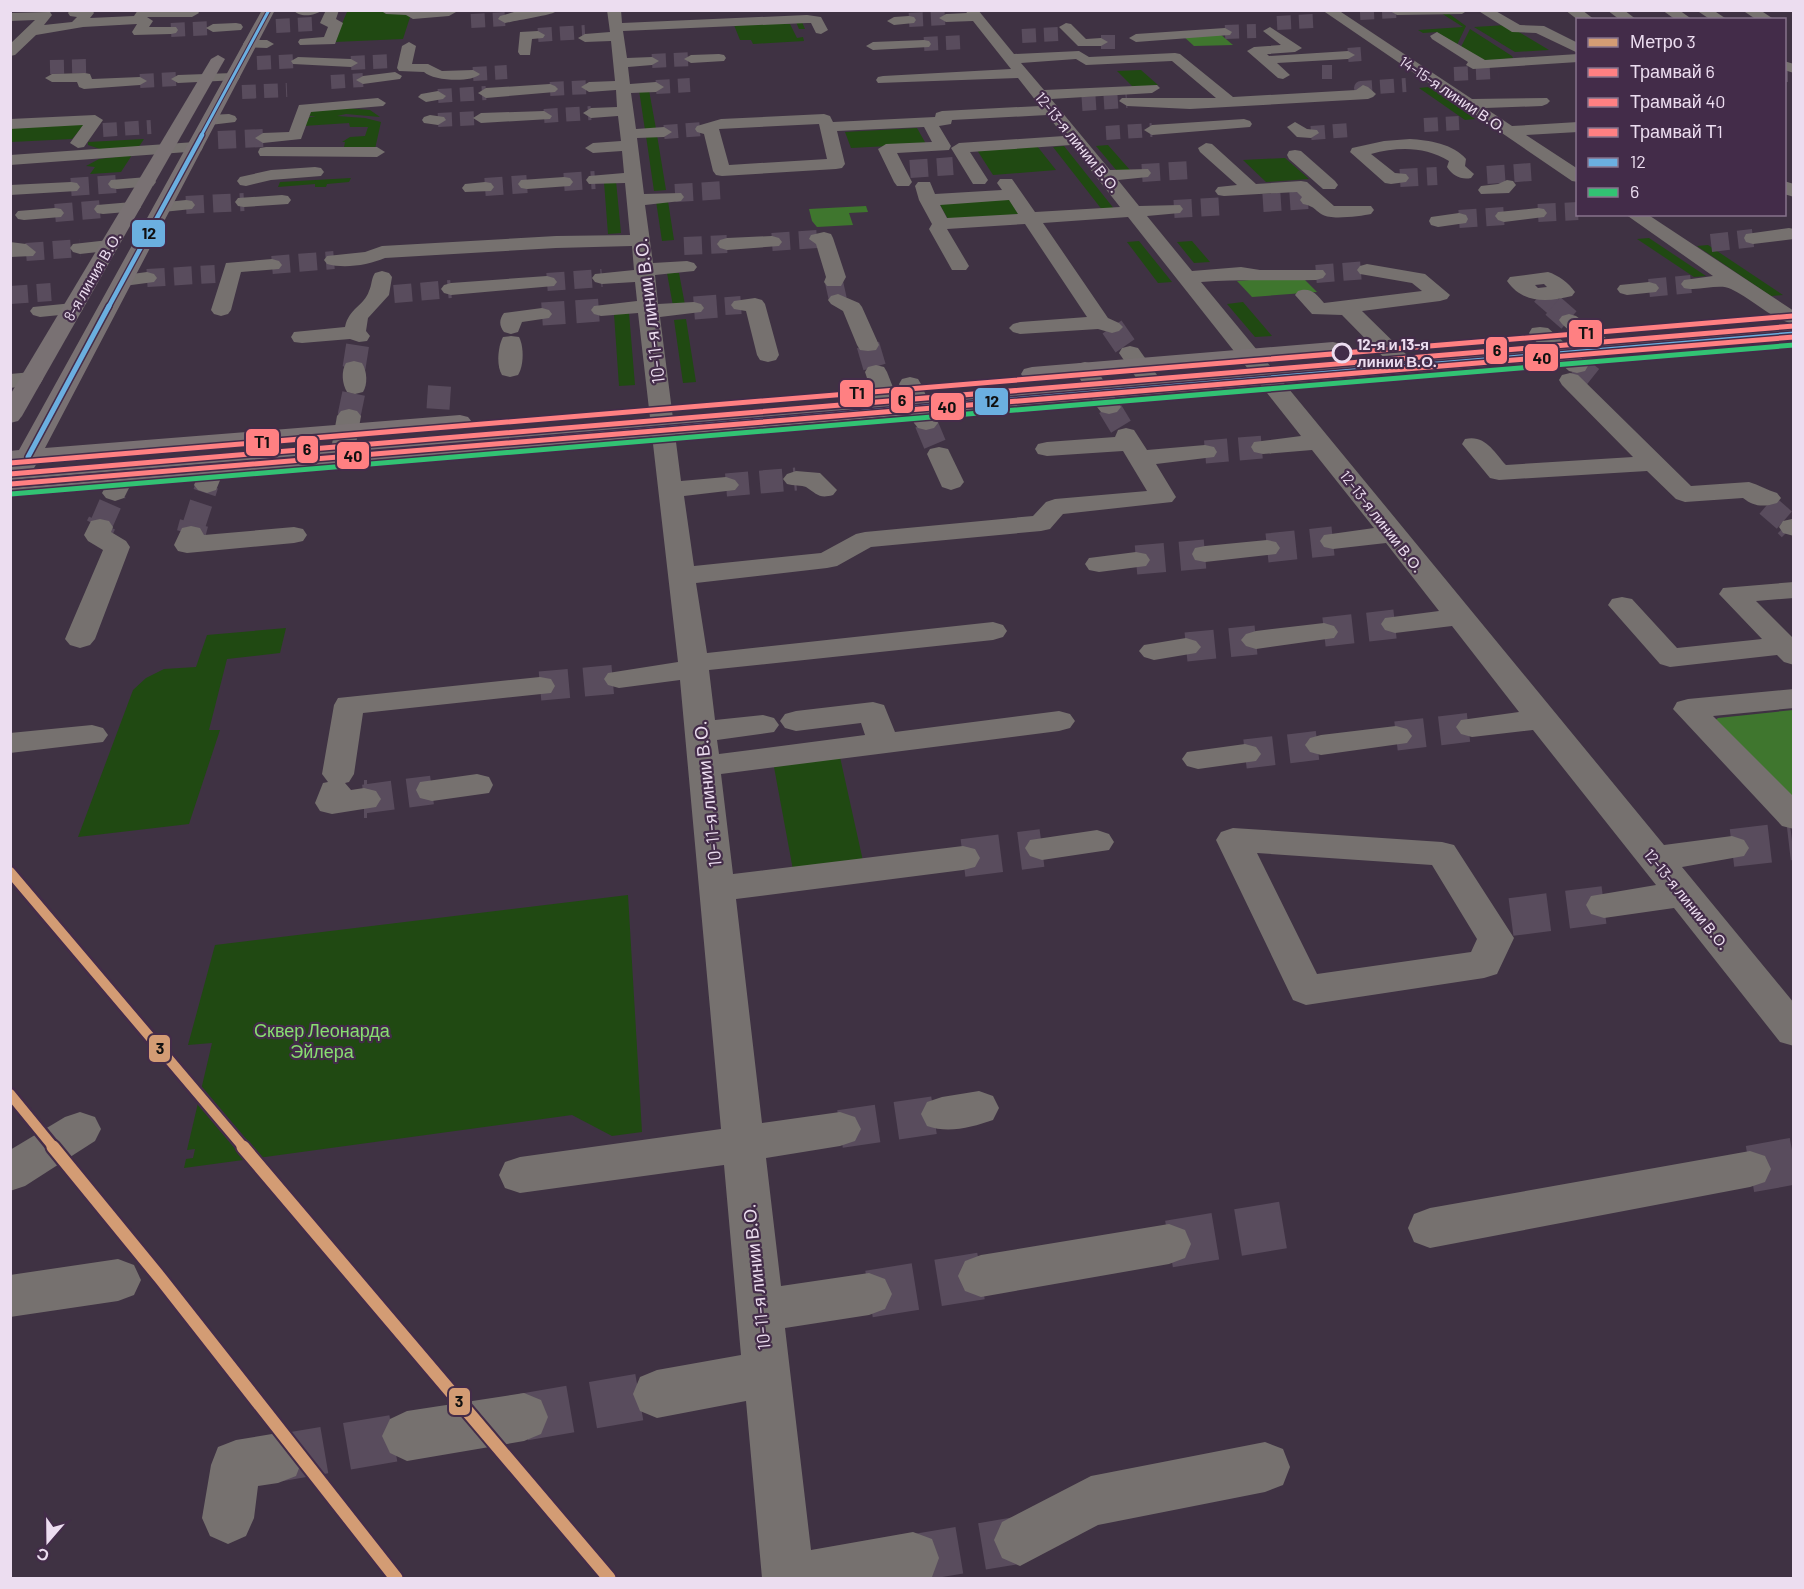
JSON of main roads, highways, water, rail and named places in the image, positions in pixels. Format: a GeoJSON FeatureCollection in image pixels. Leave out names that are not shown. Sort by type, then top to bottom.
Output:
{"type":"FeatureCollection","features":[{"type":"Feature","properties":{"kind":"main road","name":"8-я линия В.О."},"geometry":{"type":"LineString","coordinates":[[10,416],[21,380],[73,309],[166,149],[170,126],[246,10]]}},
{"type":"Feature","properties":{"kind":"main road"},"geometry":{"type":"LineString","coordinates":[[267,25],[239,78],[209,122],[203,147],[175,185],[124,280],[19,458],[11,485],[120,483],[210,476],[342,455],[661,411],[889,408],[922,415],[1104,399],[1154,387],[1270,378],[1406,355],[1558,358],[1791,325]]}},
{"type":"Feature","properties":{"kind":"main road"},"geometry":{"type":"LineString","coordinates":[[1723,318],[1791,325]]}},
{"type":"Feature","properties":{"kind":"main road"},"geometry":{"type":"LineString","coordinates":[[1558,358],[1576,325],[1617,327]]}},
{"type":"Feature","properties":{"kind":"main road"},"geometry":{"type":"LineString","coordinates":[[1015,375],[1085,369],[1134,359],[1252,356],[1384,345],[1406,355]]}},
{"type":"Feature","properties":{"kind":"main road"},"geometry":{"type":"LineString","coordinates":[[858,388],[878,379],[910,384],[933,382]]}},
{"type":"Feature","properties":{"kind":"main road"},"geometry":{"type":"LineString","coordinates":[[19,458],[347,423],[438,416],[483,420]]}},
{"type":"Feature","properties":{"kind":"tunnel"},"geometry":{"type":"LineString","coordinates":[[1360,13],[1397,11]]}},
{"type":"Feature","properties":{"kind":"tunnel"},"geometry":{"type":"LineString","coordinates":[[909,20],[946,18]]}},
{"type":"Feature","properties":{"kind":"tunnel"},"geometry":{"type":"LineString","coordinates":[[471,21],[505,19]]}},
{"type":"Feature","properties":{"kind":"tunnel"},"geometry":{"type":"LineString","coordinates":[[1277,23],[1314,21]]}},
{"type":"Feature","properties":{"kind":"tunnel"},"geometry":{"type":"LineString","coordinates":[[276,26],[314,24]]}},
{"type":"Feature","properties":{"kind":"tunnel"},"geometry":{"type":"LineString","coordinates":[[171,30],[213,28]]}},
{"type":"Feature","properties":{"kind":"tunnel"},"geometry":{"type":"LineString","coordinates":[[1225,32],[1256,31]]}},
{"type":"Feature","properties":{"kind":"tunnel"},"geometry":{"type":"LineString","coordinates":[[538,35],[585,32]]}},
{"type":"Feature","properties":{"kind":"tunnel"},"geometry":{"type":"LineString","coordinates":[[1022,36],[1060,34]]}},
{"type":"Feature","properties":{"kind":"tunnel"},"geometry":{"type":"LineString","coordinates":[[924,44],[964,42]]}},
{"type":"Feature","properties":{"kind":"tunnel"},"geometry":{"type":"LineString","coordinates":[[1101,42],[1115,42]]}},
{"type":"Feature","properties":{"kind":"tunnel"},"geometry":{"type":"LineString","coordinates":[[1348,55],[1361,54]]}},
{"type":"Feature","properties":{"kind":"tunnel"},"geometry":{"type":"LineString","coordinates":[[652,61],[691,59]]}},
{"type":"Feature","properties":{"kind":"tunnel"},"geometry":{"type":"LineString","coordinates":[[257,63],[298,61]]}},
{"type":"Feature","properties":{"kind":"tunnel"},"geometry":{"type":"LineString","coordinates":[[351,63],[395,61]]}},
{"type":"Feature","properties":{"kind":"tunnel"},"geometry":{"type":"LineString","coordinates":[[50,67],[90,66]]}},
{"type":"Feature","properties":{"kind":"tunnel"},"geometry":{"type":"LineString","coordinates":[[473,74],[507,72]]}},
{"type":"Feature","properties":{"kind":"tunnel"},"geometry":{"type":"LineString","coordinates":[[1322,72],[1332,72]]}},
{"type":"Feature","properties":{"kind":"tunnel"},"geometry":{"type":"LineString","coordinates":[[1454,74],[1498,72]]}},
{"type":"Feature","properties":{"kind":"tunnel"},"geometry":{"type":"LineString","coordinates":[[140,81],[178,79]]}},
{"type":"Feature","properties":{"kind":"tunnel"},"geometry":{"type":"LineString","coordinates":[[331,82],[363,80]]}},
{"type":"Feature","properties":{"kind":"tunnel"},"geometry":{"type":"LineString","coordinates":[[656,87],[690,85]]}},
{"type":"Feature","properties":{"kind":"tunnel"},"geometry":{"type":"LineString","coordinates":[[1363,90],[1361,88],[1406,85]]}},
{"type":"Feature","properties":{"kind":"tunnel"},"geometry":{"type":"LineString","coordinates":[[550,89],[589,87]]}},
{"type":"Feature","properties":{"kind":"tunnel"},"geometry":{"type":"LineString","coordinates":[[242,92],[287,90]]}},
{"type":"Feature","properties":{"kind":"tunnel"},"geometry":{"type":"LineString","coordinates":[[438,96],[486,93]]}},
{"type":"Feature","properties":{"kind":"tunnel"},"geometry":{"type":"LineString","coordinates":[[1082,104],[1127,101]]}},
{"type":"Feature","properties":{"kind":"tunnel"},"geometry":{"type":"LineString","coordinates":[[544,116],[591,113]]}},
{"type":"Feature","properties":{"kind":"tunnel"},"geometry":{"type":"LineString","coordinates":[[438,120],[481,118]]}},
{"type":"Feature","properties":{"kind":"tunnel"},"geometry":{"type":"LineString","coordinates":[[1424,125],[1459,123]]}},
{"type":"Feature","properties":{"kind":"tunnel"},"geometry":{"type":"LineString","coordinates":[[103,130],[151,127]]}},
{"type":"Feature","properties":{"kind":"tunnel"},"geometry":{"type":"LineString","coordinates":[[664,132],[703,129]]}},
{"type":"Feature","properties":{"kind":"tunnel"},"geometry":{"type":"LineString","coordinates":[[1106,133],[1152,130]]}},
{"type":"Feature","properties":{"kind":"tunnel"},"geometry":{"type":"LineString","coordinates":[[1311,133],[1350,130]]}},
{"type":"Feature","properties":{"kind":"tunnel"},"geometry":{"type":"LineString","coordinates":[[218,140],[263,138]]}},
{"type":"Feature","properties":{"kind":"tunnel"},"geometry":{"type":"LineString","coordinates":[[910,169],[953,166]]}},
{"type":"Feature","properties":{"kind":"tunnel"},"geometry":{"type":"LineString","coordinates":[[1142,173],[1190,170]]}},
{"type":"Feature","properties":{"kind":"tunnel"},"geometry":{"type":"LineString","coordinates":[[1487,175],[1531,172]]}},
{"type":"Feature","properties":{"kind":"tunnel"},"geometry":{"type":"LineString","coordinates":[[1400,178],[1437,176]]}},
{"type":"Feature","properties":{"kind":"tunnel"},"geometry":{"type":"LineString","coordinates":[[564,182],[595,180]]}},
{"type":"Feature","properties":{"kind":"tunnel"},"geometry":{"type":"LineString","coordinates":[[71,187],[117,184]]}},
{"type":"Feature","properties":{"kind":"tunnel"},"geometry":{"type":"LineString","coordinates":[[485,187],[527,184]]}},
{"type":"Feature","properties":{"kind":"tunnel"},"geometry":{"type":"LineString","coordinates":[[675,193],[726,190]]}},
{"type":"Feature","properties":{"kind":"tunnel"},"geometry":{"type":"LineString","coordinates":[[1263,203],[1309,200]]}},
{"type":"Feature","properties":{"kind":"tunnel"},"geometry":{"type":"LineString","coordinates":[[186,205],[244,202]]}},
{"type":"Feature","properties":{"kind":"tunnel"},"geometry":{"type":"LineString","coordinates":[[1174,209],[1226,206]]}},
{"type":"Feature","properties":{"kind":"tunnel"},"geometry":{"type":"LineString","coordinates":[[55,213],[103,209]]}},
{"type":"Feature","properties":{"kind":"tunnel"},"geometry":{"type":"LineString","coordinates":[[1538,213],[1576,211]]}},
{"type":"Feature","properties":{"kind":"tunnel"},"geometry":{"type":"LineString","coordinates":[[1459,219],[1504,216]]}},
{"type":"Feature","properties":{"kind":"tunnel"},"geometry":{"type":"LineString","coordinates":[[1711,243],[1753,238]]}},
{"type":"Feature","properties":{"kind":"tunnel"},"geometry":{"type":"LineString","coordinates":[[772,242],[818,239]]}},
{"type":"Feature","properties":{"kind":"tunnel"},"geometry":{"type":"LineString","coordinates":[[684,246],[727,244]]}},
{"type":"Feature","properties":{"kind":"tunnel"},"geometry":{"type":"LineString","coordinates":[[26,252],[80,248]]}},
{"type":"Feature","properties":{"kind":"tunnel"},"geometry":{"type":"LineString","coordinates":[[272,265],[334,260]]}},
{"type":"Feature","properties":{"kind":"tunnel"},"geometry":{"type":"LineString","coordinates":[[1316,274],[1367,270]]}},
{"type":"Feature","properties":{"kind":"tunnel"},"geometry":{"type":"LineString","coordinates":[[147,278],[215,274]]}},
{"type":"Feature","properties":{"kind":"tunnel"},"geometry":{"type":"LineString","coordinates":[[547,282],[602,278]]}},
{"type":"Feature","properties":{"kind":"tunnel"},"geometry":{"type":"LineString","coordinates":[[834,282],[838,300]]}},
{"type":"Feature","properties":{"kind":"tunnel"},"geometry":{"type":"LineString","coordinates":[[1649,288],[1691,284]]}},
{"type":"Feature","properties":{"kind":"tunnel"},"geometry":{"type":"LineString","coordinates":[[394,294],[451,289]]}},
{"type":"Feature","properties":{"kind":"tunnel"},"geometry":{"type":"LineString","coordinates":[[10,295],[51,292]]}},
{"type":"Feature","properties":{"kind":"tunnel"},"geometry":{"type":"LineString","coordinates":[[1540,295],[1555,308]]}},
{"type":"Feature","properties":{"kind":"tunnel"},"geometry":{"type":"LineString","coordinates":[[698,308],[741,305]]}},
{"type":"Feature","properties":{"kind":"tunnel"},"geometry":{"type":"LineString","coordinates":[[694,308],[721,306]]}},
{"type":"Feature","properties":{"kind":"tunnel"},"geometry":{"type":"LineString","coordinates":[[1553,306],[1569,320]]}},
{"type":"Feature","properties":{"kind":"tunnel"},"geometry":{"type":"LineString","coordinates":[[542,314],[601,310]]}},
{"type":"Feature","properties":{"kind":"tunnel"},"geometry":{"type":"LineString","coordinates":[[1112,327],[1130,353]]}},
{"type":"Feature","properties":{"kind":"tunnel"},"geometry":{"type":"LineString","coordinates":[[354,368],[359,336]]}},
{"type":"Feature","properties":{"kind":"tunnel"},"geometry":{"type":"LineString","coordinates":[[868,345],[876,372]]}},
{"type":"Feature","properties":{"kind":"tunnel"},"geometry":{"type":"LineString","coordinates":[[1577,366],[1592,378]]}},
{"type":"Feature","properties":{"kind":"tunnel"},"geometry":{"type":"LineString","coordinates":[[438,409],[440,379]]}},
{"type":"Feature","properties":{"kind":"tunnel"},"geometry":{"type":"LineString","coordinates":[[349,416],[355,387]]}},
{"type":"Feature","properties":{"kind":"tunnel"},"geometry":{"type":"LineString","coordinates":[[1109,407],[1126,435]]}},
{"type":"Feature","properties":{"kind":"tunnel"},"geometry":{"type":"LineString","coordinates":[[926,423],[939,454]]}},
{"type":"Feature","properties":{"kind":"tunnel"},"geometry":{"type":"LineString","coordinates":[[1205,452],[1263,447]]}},
{"type":"Feature","properties":{"kind":"tunnel"},"geometry":{"type":"LineString","coordinates":[[726,485],[796,479]]}},
{"type":"Feature","properties":{"kind":"tunnel"},"geometry":{"type":"LineString","coordinates":[[194,525],[207,485]]}},
{"type":"Feature","properties":{"kind":"tunnel"},"geometry":{"type":"LineString","coordinates":[[101,525],[115,493]]}},
{"type":"Feature","properties":{"kind":"tunnel"},"geometry":{"type":"LineString","coordinates":[[1767,505],[1790,525]]}},
{"type":"Feature","properties":{"kind":"tunnel"},"geometry":{"type":"LineString","coordinates":[[191,534],[194,523]]}},
{"type":"Feature","properties":{"kind":"tunnel"},"geometry":{"type":"LineString","coordinates":[[1267,548],[1333,541]]}},
{"type":"Feature","properties":{"kind":"tunnel"},"geometry":{"type":"LineString","coordinates":[[1136,560],[1205,554]]}},
{"type":"Feature","properties":{"kind":"tunnel"},"geometry":{"type":"LineString","coordinates":[[1324,632],[1395,624]]}},
{"type":"Feature","properties":{"kind":"tunnel"},"geometry":{"type":"LineString","coordinates":[[1186,647],[1256,640]]}},
{"type":"Feature","properties":{"kind":"tunnel"},"geometry":{"type":"LineString","coordinates":[[540,686],[619,679]]}},
{"type":"Feature","properties":{"kind":"tunnel"},"geometry":{"type":"LineString","coordinates":[[1396,736],[1472,727]]}},
{"type":"Feature","properties":{"kind":"tunnel"},"geometry":{"type":"LineString","coordinates":[[1245,754],[1321,745]]}},
{"type":"Feature","properties":{"kind":"tunnel"},"geometry":{"type":"LineString","coordinates":[[367,799],[364,799],[432,790]]}},
{"type":"Feature","properties":{"kind":"tunnel"},"geometry":{"type":"LineString","coordinates":[[1732,848],[1792,841]]}},
{"type":"Feature","properties":{"kind":"tunnel"},"geometry":{"type":"LineString","coordinates":[[963,858],[1042,848]]}},
{"type":"Feature","properties":{"kind":"tunnel"},"geometry":{"type":"LineString","coordinates":[[1511,917],[1604,905]]}},
{"type":"Feature","properties":{"kind":"tunnel"},"geometry":{"type":"LineString","coordinates":[[840,1129],[942,1114]]}},
{"type":"Feature","properties":{"kind":"tunnel"},"geometry":{"type":"LineString","coordinates":[[1750,1169],[1794,1161]]}},
{"type":"Feature","properties":{"kind":"tunnel"},"geometry":{"type":"LineString","coordinates":[[1169,1244],[1283,1225]]}},
{"type":"Feature","properties":{"kind":"tunnel"},"geometry":{"type":"LineString","coordinates":[[869,1294],[981,1276]]}},
{"type":"Feature","properties":{"kind":"tunnel"},"geometry":{"type":"LineString","coordinates":[[524,1417],[657,1394]]}},
{"type":"Feature","properties":{"kind":"tunnel"},"geometry":{"type":"LineString","coordinates":[[278,1458],[407,1436]]}},
{"type":"Feature","properties":{"kind":"tunnel"},"geometry":{"type":"LineString","coordinates":[[913,1558],[1020,1540]]}},
{"type":"Feature","properties":{"kind":"metro line","name":"3"},"geometry":{"type":"LineString","coordinates":[[10,872],[609,1578]]}},
{"type":"Feature","properties":{"kind":"metro line","name":"3"},"geometry":{"type":"LineString","coordinates":[[10,1094],[161,1279],[396,1578]]}},
{"type":"Feature","properties":{"kind":"tram line","name":"Т1"},"geometry":{"type":"LineString","coordinates":[[10,463],[1793,316]]}},
{"type":"Feature","properties":{"kind":"tram line","name":"6"},"geometry":{"type":"LineString","coordinates":[[10,474],[1794,326]]}},
{"type":"Feature","properties":{"kind":"tram line","name":"40"},"geometry":{"type":"LineString","coordinates":[[11,484],[1794,337]]}},
{"type":"Feature","properties":{"kind":"place","name":"12-я и 13-я линии В.О."},"geometry":{"type":"Point","coordinates":[1342,353]}},
{"type":"Feature","properties":{"kind":"park label","name":"Сквер Леонарда Эйлера"},"geometry":{"type":"Point","coordinates":[322,1040]}}]}
